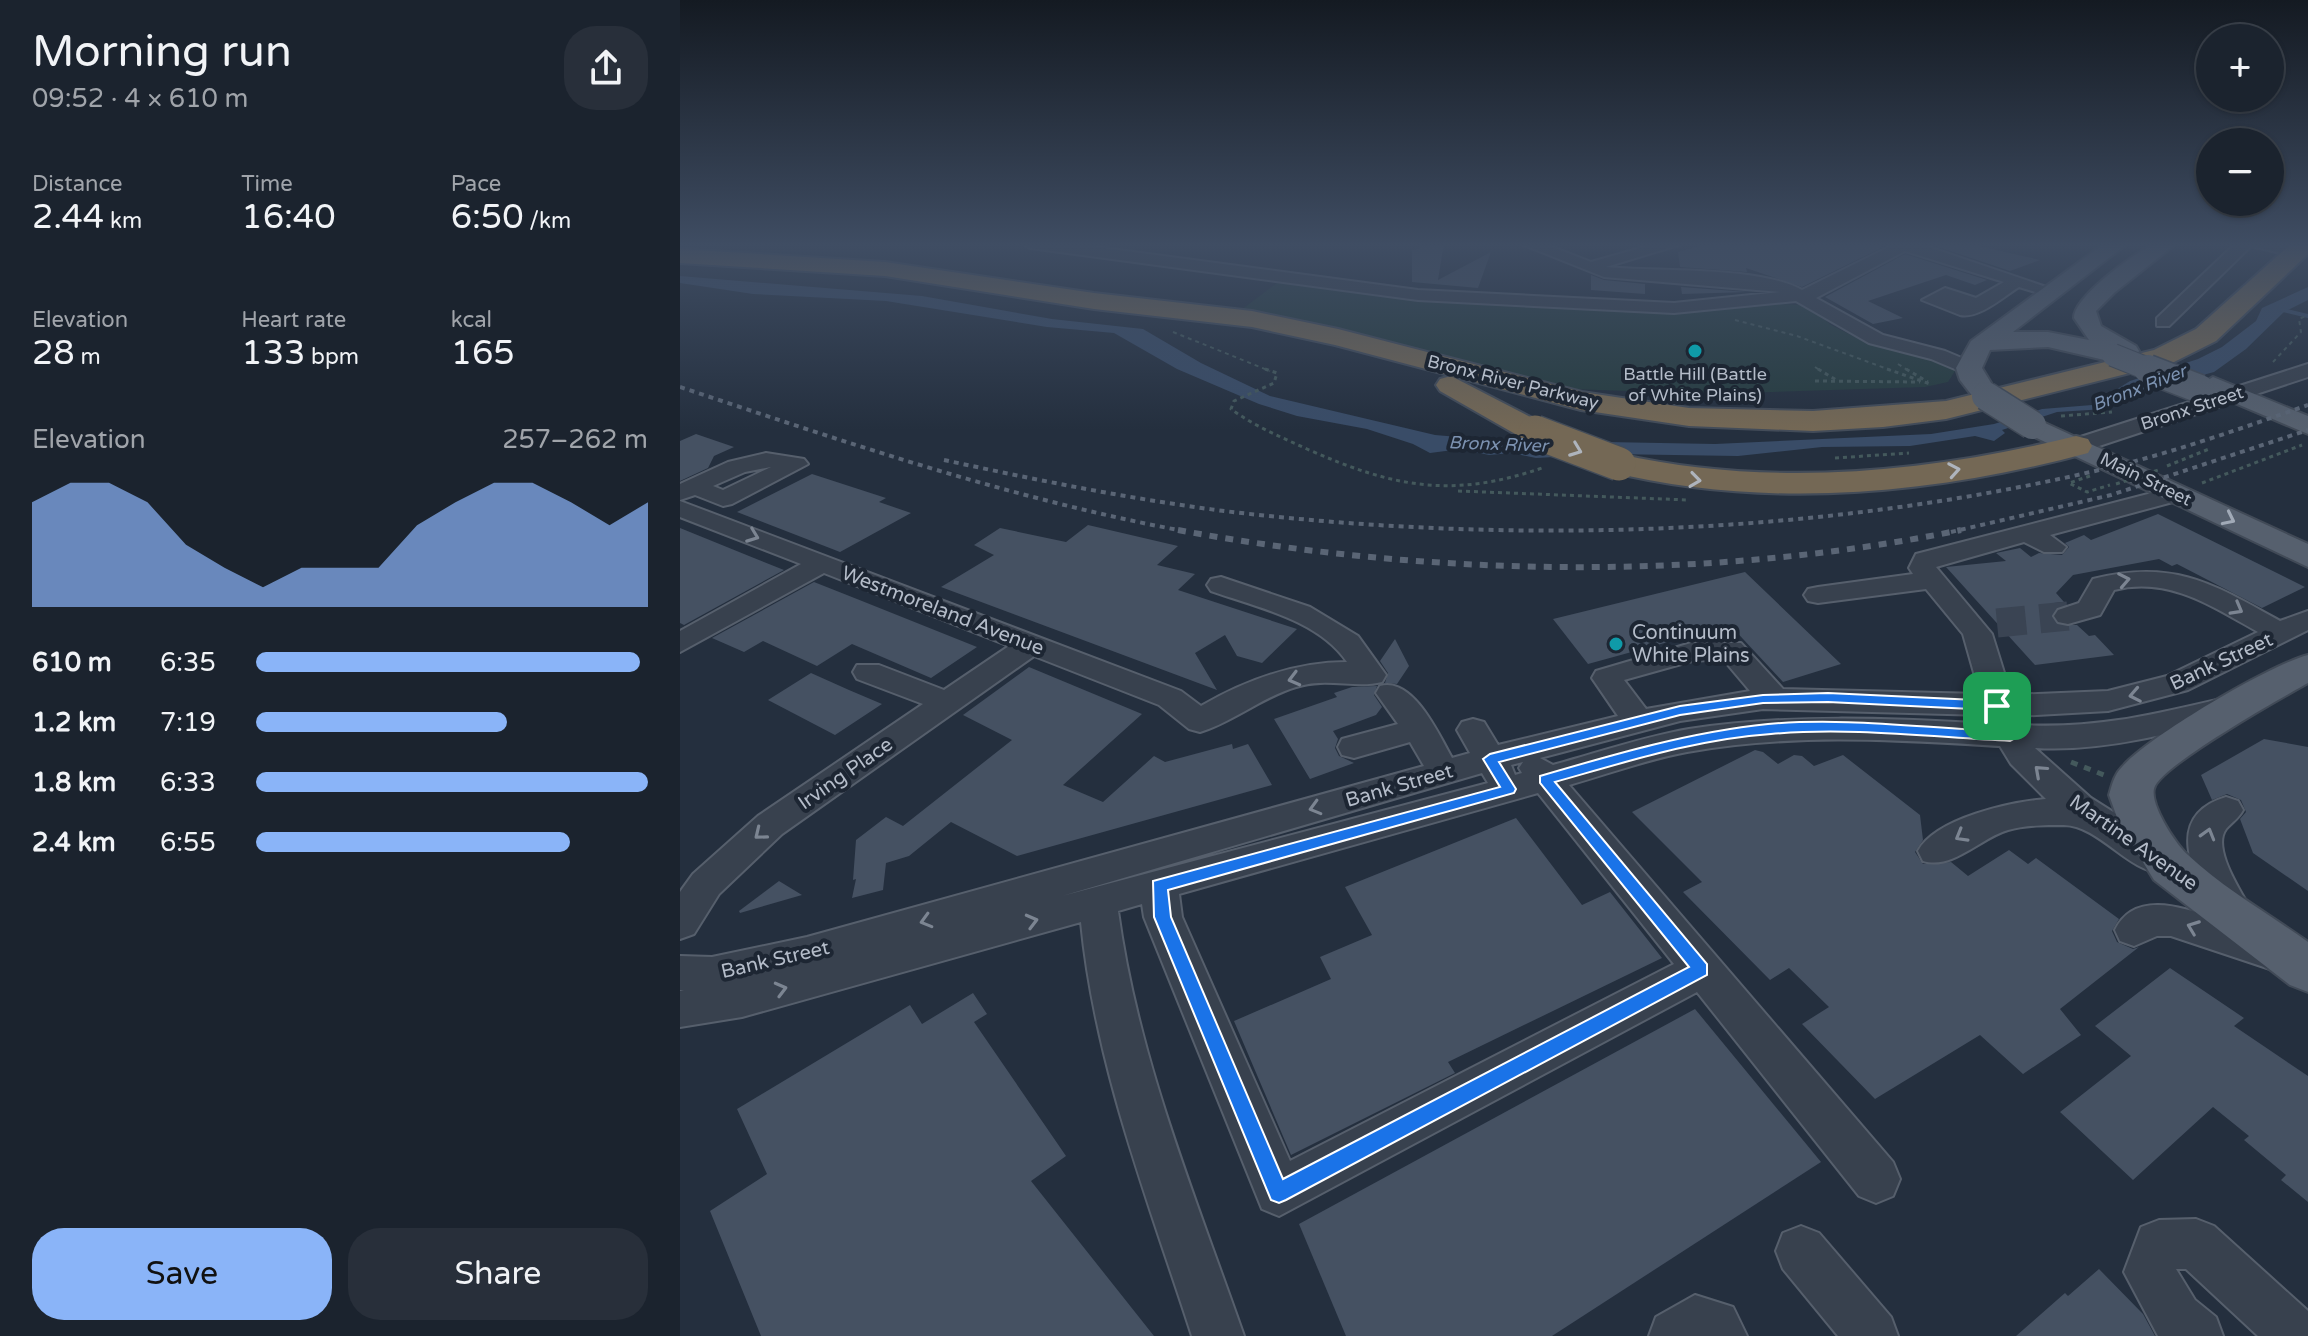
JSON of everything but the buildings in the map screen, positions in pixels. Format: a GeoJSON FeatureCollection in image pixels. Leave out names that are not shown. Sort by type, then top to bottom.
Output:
{"type":"FeatureCollection","features":[{"type":"Feature","properties":{"kind":"highway","name":"Bronx River Parkway"},"geometry":{"type":"LineString","coordinates":[[1081,305],[1253,327],[1382,357],[1535,399],[1658,421],[1784,428],[1905,423],[2067,390],[2186,357],[2214,342],[2252,305]]}},
{"type":"Feature","properties":{"kind":"highway","name":"Bronx River Parkway"},"geometry":{"type":"LineString","coordinates":[[1132,305],[1252,319],[1327,334],[1581,401],[1689,417],[1813,421],[1910,415],[2074,380],[2182,349],[2211,331],[2241,305]]}},
{"type":"Feature","properties":{"kind":"highway"},"geometry":{"type":"LineString","coordinates":[[1382,357],[1453,386],[1535,432],[1619,464],[1731,484],[1823,486],[1902,479],[2076,446]]}},
{"type":"Feature","properties":{"kind":"highway"},"geometry":{"type":"LineString","coordinates":[[1474,374],[1569,391],[1647,396],[1978,374]]}},
{"type":"Feature","properties":{"kind":"main road"},"geometry":{"type":"LineString","coordinates":[[1978,374],[2040,305]]}},
{"type":"Feature","properties":{"kind":"main road"},"geometry":{"type":"LineString","coordinates":[[2090,305],[2085,310],[2085,319],[2092,330],[2120,353]]}},
{"type":"Feature","properties":{"kind":"main road"},"geometry":{"type":"LineString","coordinates":[[1978,374],[2008,340],[2046,338],[2120,353],[2308,426]]}},
{"type":"Feature","properties":{"kind":"main road","name":"Main Street"},"geometry":{"type":"LineString","coordinates":[[1978,374],[2032,425],[2076,446],[2176,483],[2308,557]]}},
{"type":"Feature","properties":{"kind":"main road","name":"Bank Street"},"geometry":{"type":"LineString","coordinates":[[2239,705],[2308,667]]}},
{"type":"Feature","properties":{"kind":"main road"},"geometry":{"type":"LineString","coordinates":[[2170,867],[2134,810],[2132,785],[2153,762],[2239,705]]}},
{"type":"Feature","properties":{"kind":"main road","name":"Martine Avenue"},"geometry":{"type":"LineString","coordinates":[[2170,867],[2301,964]]}},
{"type":"Feature","properties":{"kind":"street"},"geometry":{"type":"LineString","coordinates":[[1617,305],[1674,308],[1703,305]]}},
{"type":"Feature","properties":{"kind":"street"},"geometry":{"type":"LineString","coordinates":[[1819,305],[1870,336],[1914,348],[1978,374]]}},
{"type":"Feature","properties":{"kind":"street"},"geometry":{"type":"LineString","coordinates":[[2163,322],[2180,305]]}},
{"type":"Feature","properties":{"kind":"street","name":"Bronx Street"},"geometry":{"type":"LineString","coordinates":[[2076,446],[2218,391],[2308,370]]}},
{"type":"Feature","properties":{"kind":"street"},"geometry":{"type":"LineString","coordinates":[[787,461],[723,499],[685,496],[747,462],[787,461]]}},
{"type":"Feature","properties":{"kind":"street"},"geometry":{"type":"LineString","coordinates":[[2004,721],[1987,657],[1984,622],[1933,580],[1922,568],[1925,560],[2027,533],[2176,483]]}},
{"type":"Feature","properties":{"kind":"street","name":"Westmoreland Avenue"},"geometry":{"type":"LineString","coordinates":[[685,496],[823,563],[1170,698],[1200,721],[1238,696],[1324,671],[1349,669],[1381,684]]}},
{"type":"Feature","properties":{"kind":"street"},"geometry":{"type":"LineString","coordinates":[[2027,533],[2053,547]]}},
{"type":"Feature","properties":{"kind":"street"},"geometry":{"type":"LineString","coordinates":[[680,643],[823,563]]}},
{"type":"Feature","properties":{"kind":"street"},"geometry":{"type":"LineString","coordinates":[[2068,616],[2090,609],[2103,585],[2149,576],[2167,577],[2194,586],[2280,633]]}},
{"type":"Feature","properties":{"kind":"street"},"geometry":{"type":"LineString","coordinates":[[1818,595],[1933,580]]}},
{"type":"Feature","properties":{"kind":"street"},"geometry":{"type":"LineString","coordinates":[[1221,585],[1300,613],[1348,642],[1419,729],[1444,772]]}},
{"type":"Feature","properties":{"kind":"street","name":"Bank Street"},"geometry":{"type":"LineString","coordinates":[[680,973],[712,974],[807,954],[1444,772],[1517,770],[1769,729],[2004,721],[2054,706],[2148,693],[2177,683],[2308,619]]}},
{"type":"Feature","properties":{"kind":"street","name":"Irving Place"},"geometry":{"type":"LineString","coordinates":[[680,923],[706,884],[750,842],[1030,645]]}},
{"type":"Feature","properties":{"kind":"street"},"geometry":{"type":"LineString","coordinates":[[1638,721],[1607,678],[1691,652],[1731,649],[1774,699]]}},
{"type":"Feature","properties":{"kind":"street"},"geometry":{"type":"LineString","coordinates":[[868,672],[947,702]]}},
{"type":"Feature","properties":{"kind":"street","name":"Bank Street"},"geometry":{"type":"LineString","coordinates":[[680,1009],[742,999],[1159,886],[1517,770],[1638,721],[1725,703],[1774,699],[2004,721],[2071,739],[2110,735],[2239,705]]}},
{"type":"Feature","properties":{"kind":"street","name":"Martine Avenue"},"geometry":{"type":"LineString","coordinates":[[2004,721],[2020,752],[2089,814],[2170,867]]}},
{"type":"Feature","properties":{"kind":"street"},"geometry":{"type":"LineString","coordinates":[[1354,747],[1419,729]]}},
{"type":"Feature","properties":{"kind":"street"},"geometry":{"type":"LineString","coordinates":[[1473,730],[1517,770],[1701,970],[1876,1179]]}},
{"type":"Feature","properties":{"kind":"street"},"geometry":{"type":"LineString","coordinates":[[2226,810],[2215,816],[2206,829],[2204,858],[2233,914]]}},
{"type":"Feature","properties":{"kind":"street"},"geometry":{"type":"LineString","coordinates":[[1936,851],[2001,817],[2053,811],[2089,814]]}},
{"type":"Feature","properties":{"kind":"street"},"geometry":{"type":"LineString","coordinates":[[1159,886],[1163,917],[1279,1192],[1701,970]]}},
{"type":"Feature","properties":{"kind":"street"},"geometry":{"type":"LineString","coordinates":[[1098,903],[1101,937],[1130,1066],[1218,1336]]}},
{"type":"Feature","properties":{"kind":"street"},"geometry":{"type":"LineString","coordinates":[[2134,930],[2150,920],[2171,920],[2301,964]]}},
{"type":"Feature","properties":{"kind":"street"},"geometry":{"type":"LineString","coordinates":[[2197,1336],[2177,1318],[2149,1272],[2159,1245],[2196,1244],[2296,1336]]}},
{"type":"Feature","properties":{"kind":"street"},"geometry":{"type":"LineString","coordinates":[[1801,1251],[1872,1336]]}},
{"type":"Feature","properties":{"kind":"street"},"geometry":{"type":"LineString","coordinates":[[1675,1336],[1695,1321],[1714,1326],[1721,1336]]}},
{"type":"Feature","properties":{"kind":"path"},"geometry":{"type":"LineString","coordinates":[[2299,319],[2308,315]]}},
{"type":"Feature","properties":{"kind":"path"},"geometry":{"type":"LineString","coordinates":[[1728,319],[1797,336],[1930,384],[1815,381]]}},
{"type":"Feature","properties":{"kind":"path"},"geometry":{"type":"LineString","coordinates":[[1167,328],[1207,348],[1277,373],[1278,380],[1234,401]]}},
{"type":"Feature","properties":{"kind":"path"},"geometry":{"type":"LineString","coordinates":[[1815,367],[1840,382]]}},
{"type":"Feature","properties":{"kind":"path"},"geometry":{"type":"LineString","coordinates":[[2097,474],[2069,483],[2087,492],[2116,484],[2176,483],[2303,445],[2308,447]]}},
{"type":"Feature","properties":{"kind":"path"},"geometry":{"type":"LineString","coordinates":[[2176,483],[2209,449]]}},
{"type":"Feature","properties":{"kind":"path"},"geometry":{"type":"LineString","coordinates":[[2068,761],[2115,779]]}},
{"type":"Feature","properties":{"kind":"green space"},"geometry":{"type":"Polygon","coordinates":[[[1247,305],[1593,305],[1663,311],[1735,305],[1802,305],[1859,339],[1953,365],[1955,371],[1948,382],[1925,387],[1708,394],[1571,389],[1237,313],[1247,305]]]}},
{"type":"Feature","properties":{"kind":"water","name":"Bronx River"},"geometry":{"type":"Polygon","coordinates":[[[913,305],[975,305],[1052,319],[1143,329],[1201,363],[1270,396],[1435,435],[1494,440],[1715,444],[1931,434],[1994,424],[2042,409],[2092,405],[2130,381],[2198,359],[2222,347],[2256,321],[2262,308],[2297,305],[2284,312],[2246,349],[2214,372],[2163,386],[2105,409],[2057,412],[2002,430],[2005,433],[1994,441],[1975,436],[1910,446],[1822,447],[1738,456],[1609,454],[1536,458],[1512,453],[1489,455],[1461,449],[1430,453],[1367,429],[1297,416],[1259,404],[1177,369],[1114,333],[1047,327],[913,305]]]}},
{"type":"Feature","properties":{"kind":"waterway"},"geometry":{"type":"LineString","coordinates":[[2279,309],[2308,316]]}},
{"type":"Feature","properties":{"kind":"tunnel"},"geometry":{"type":"LineString","coordinates":[[1997,623],[2068,616]]}},
{"type":"Feature","properties":{"kind":"railway"},"geometry":{"type":"LineString","coordinates":[[680,387],[995,487],[1184,531]]}},
{"type":"Feature","properties":{"kind":"railway"},"geometry":{"type":"LineString","coordinates":[[944,460],[1154,501],[1335,522],[1447,529],[1559,531],[1672,528],[1785,520],[1896,507],[2007,489],[2140,460],[2308,405]]}},
{"type":"Feature","properties":{"kind":"railway"},"geometry":{"type":"LineString","coordinates":[[1955,531],[2111,495],[2308,430]]}},
{"type":"Feature","properties":{"kind":"railway"},"geometry":{"type":"LineString","coordinates":[[1178,530],[1184,531]]}},
{"type":"Feature","properties":{"kind":"railway"},"geometry":{"type":"LineString","coordinates":[[1955,531],[1961,530]]}},
{"type":"Feature","properties":{"kind":"railway"},"geometry":{"type":"LineString","coordinates":[[1184,531],[1274,546],[1372,557],[1570,567],[1767,559],[1865,547],[1955,531]]}},
{"type":"Feature","properties":{"kind":"railway"},"geometry":{"type":"LineString","coordinates":[[1184,531],[1189,532]]}},
{"type":"Feature","properties":{"kind":"railway"},"geometry":{"type":"LineString","coordinates":[[1951,532],[1955,531]]}},
{"type":"Feature","properties":{"kind":"place","name":"Battle Hill (Battle of White Plains)"},"geometry":{"type":"Point","coordinates":[1695,351]}},
{"type":"Feature","properties":{"kind":"place","name":"Continuum White Plains"},"geometry":{"type":"Point","coordinates":[1616,644]}},
{"type":"Feature","properties":{"kind":"route"},"geometry":{"type":"LineString","coordinates":[[1828,698],[1997,706],[2010,737],[1815,727],[1769,729],[1685,741],[1545,779],[1701,970],[1279,1192],[1163,917],[1159,886],[1509,789],[1490,759],[1680,711],[1763,699],[1828,698]]}}]}
